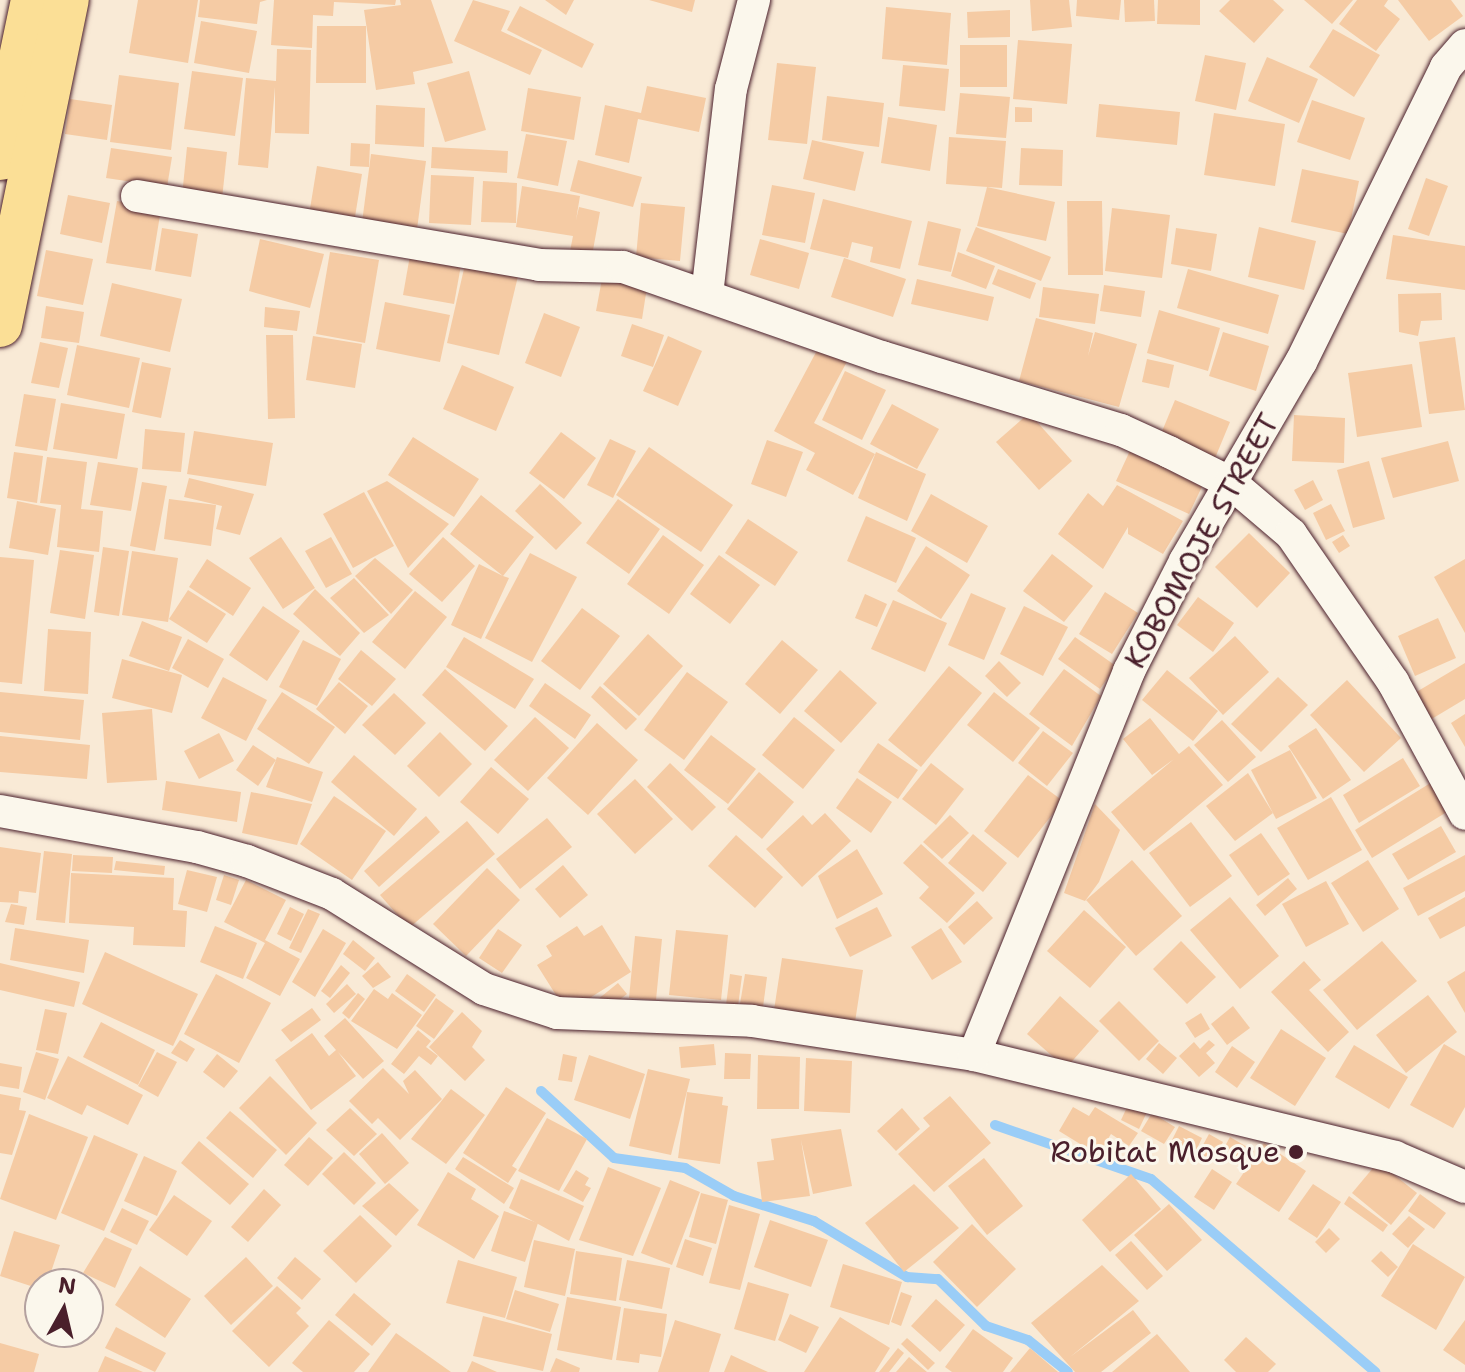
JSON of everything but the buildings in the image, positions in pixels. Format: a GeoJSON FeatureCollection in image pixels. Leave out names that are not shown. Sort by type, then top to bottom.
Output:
{"type":"FeatureCollection","features":[{"type":"Feature","properties":{"kind":"highway"},"geometry":{"type":"LineString","coordinates":[[0,158],[33,0]]}},
{"type":"Feature","properties":{"kind":"highway"},"geometry":{"type":"LineString","coordinates":[[0,325],[67,0]]}},
{"type":"Feature","properties":{"kind":"street"},"geometry":{"type":"LineString","coordinates":[[707,295],[731,89],[754,0]]}},
{"type":"Feature","properties":{"kind":"street","name":"KOBOMOJE STREET"},"geometry":{"type":"LineString","coordinates":[[974,1055],[1129,671],[1301,362],[1446,67],[1465,45]]}},
{"type":"Feature","properties":{"kind":"street"},"geometry":{"type":"LineString","coordinates":[[137,196],[539,265],[623,267],[882,357],[1121,430],[1231,483],[1291,534],[1393,682],[1465,814]]}},
{"type":"Feature","properties":{"kind":"street"},"geometry":{"type":"LineString","coordinates":[[0,811],[167,841],[247,861],[332,894],[484,989],[557,1013],[752,1021],[974,1055],[1395,1157],[1465,1187]]}},
{"type":"Feature","properties":{"kind":"waterway"},"geometry":{"type":"LineString","coordinates":[[541,1091],[614,1158],[685,1168],[734,1196],[814,1221],[907,1277],[938,1279],[986,1326],[1028,1340],[1068,1372]]}},
{"type":"Feature","properties":{"kind":"waterway"},"geometry":{"type":"LineString","coordinates":[[995,1125],[1151,1179],[1375,1372]]}},
{"type":"Feature","properties":{"kind":"place","name":"Robitat Mosque"},"geometry":{"type":"Point","coordinates":[1296,1152]}}]}
